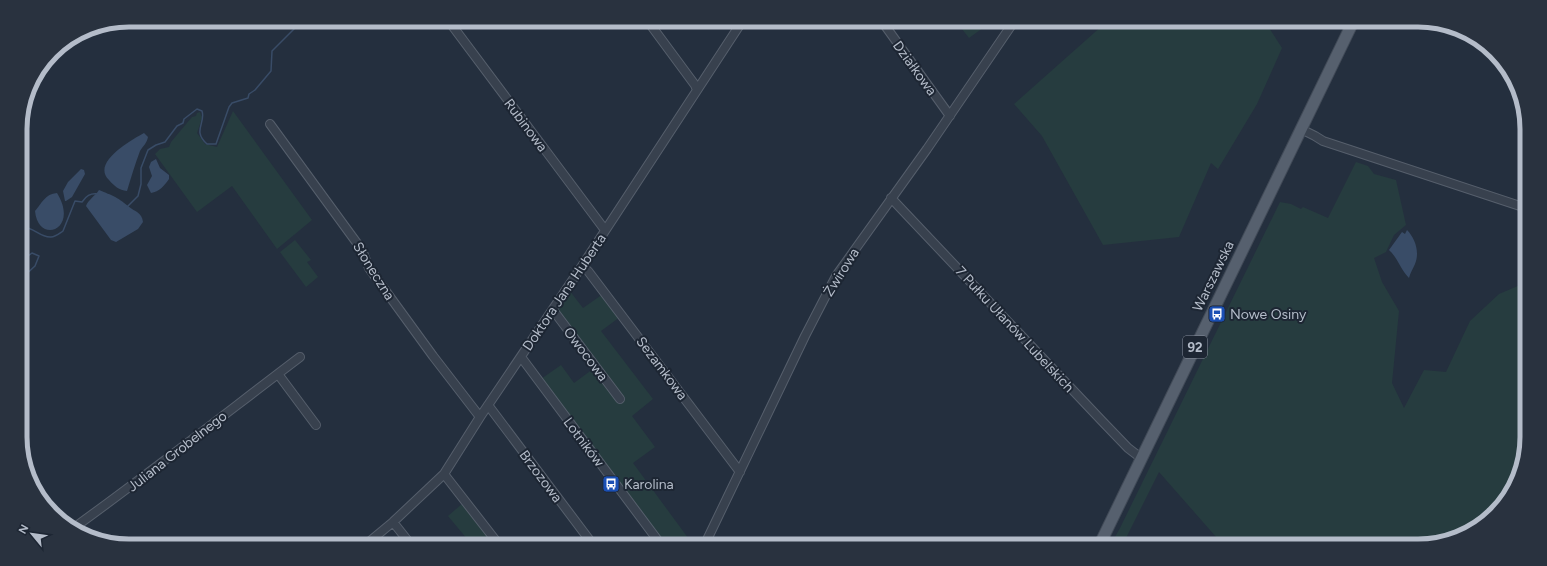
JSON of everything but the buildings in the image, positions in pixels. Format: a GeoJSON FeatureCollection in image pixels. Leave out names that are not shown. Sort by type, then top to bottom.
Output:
{"type":"FeatureCollection","features":[{"type":"Feature","properties":{"kind":"main road","name":"Warszawska"},"geometry":{"type":"LineString","coordinates":[[1102,539],[1351,27]]}},
{"type":"Feature","properties":{"kind":"street","name":"Rubinowa"},"geometry":{"type":"LineString","coordinates":[[453,27],[605,230]]}},
{"type":"Feature","properties":{"kind":"street"},"geometry":{"type":"LineString","coordinates":[[652,27],[695,85],[697,90]]}},
{"type":"Feature","properties":{"kind":"street","name":"Doktora Jana Huberta"},"geometry":{"type":"LineString","coordinates":[[372,539],[393,522],[444,474],[738,27]]}},
{"type":"Feature","properties":{"kind":"street","name":"Działkowa"},"geometry":{"type":"LineString","coordinates":[[886,27],[950,116]]}},
{"type":"Feature","properties":{"kind":"street","name":"Żwirowa"},"geometry":{"type":"LineString","coordinates":[[707,539],[833,281],[950,116],[1010,27]]}},
{"type":"Feature","properties":{"kind":"street","name":"Słoneczna"},"geometry":{"type":"LineString","coordinates":[[270,124],[362,250],[369,268],[480,418]]}},
{"type":"Feature","properties":{"kind":"street"},"geometry":{"type":"LineString","coordinates":[[1301,129],[1323,141],[1520,206]]}},
{"type":"Feature","properties":{"kind":"street","name":"7 Pułku Ułanów Lubelskich"},"geometry":{"type":"LineString","coordinates":[[891,198],[1128,448],[1141,458]]}},
{"type":"Feature","properties":{"kind":"street","name":"Sezamkowa"},"geometry":{"type":"LineString","coordinates":[[582,266],[593,277],[740,472]]}},
{"type":"Feature","properties":{"kind":"street","name":"Owocowa"},"geometry":{"type":"LineString","coordinates":[[553,310],[620,399]]}},
{"type":"Feature","properties":{"kind":"street","name":"Juliana Grobelnego"},"geometry":{"type":"LineString","coordinates":[[78,525],[132,486],[300,357]]}},
{"type":"Feature","properties":{"kind":"street","name":"Lotników"},"geometry":{"type":"LineString","coordinates":[[521,357],[657,539]]}},
{"type":"Feature","properties":{"kind":"street"},"geometry":{"type":"LineString","coordinates":[[278,374],[316,425]]}},
{"type":"Feature","properties":{"kind":"street","name":"Brzozowa"},"geometry":{"type":"LineString","coordinates":[[488,406],[589,539]]}},
{"type":"Feature","properties":{"kind":"street"},"geometry":{"type":"LineString","coordinates":[[444,474],[495,539]]}},
{"type":"Feature","properties":{"kind":"street"},"geometry":{"type":"LineString","coordinates":[[393,522],[406,539]]}},
{"type":"Feature","properties":{"kind":"green space"},"geometry":{"type":"Polygon","coordinates":[[[960,27],[984,27],[969,38],[960,27]]]}},
{"type":"Feature","properties":{"kind":"green space"},"geometry":{"type":"Polygon","coordinates":[[[1101,27],[1268,27],[1282,48],[1257,104],[1218,169],[1211,163],[1179,237],[1103,245],[1042,136],[1014,104],[1101,27]]]}},
{"type":"Feature","properties":{"kind":"green space"},"geometry":{"type":"Polygon","coordinates":[[[233,111],[312,220],[277,249],[232,186],[197,212],[155,154],[160,149],[169,147],[171,142],[192,117],[196,116],[197,113],[200,112],[202,118],[197,133],[205,144],[217,147],[233,111]]]}},
{"type":"Feature","properties":{"kind":"green space"},"geometry":{"type":"Polygon","coordinates":[[[1356,162],[1368,166],[1374,174],[1396,180],[1406,225],[1394,235],[1386,252],[1374,258],[1382,282],[1399,311],[1392,383],[1404,408],[1424,370],[1446,372],[1470,321],[1499,294],[1520,285],[1519,450],[1515,470],[1503,493],[1495,504],[1480,518],[1451,534],[1438,537],[1424,539],[1218,539],[1159,472],[1126,539],[1114,539],[1280,202],[1291,204],[1301,209],[1303,207],[1328,218],[1356,162]]]}},
{"type":"Feature","properties":{"kind":"green space"},"geometry":{"type":"Polygon","coordinates":[[[295,240],[311,260],[307,262],[318,277],[306,287],[280,252],[295,240]]]}},
{"type":"Feature","properties":{"kind":"green space"},"geometry":{"type":"Polygon","coordinates":[[[569,290],[583,308],[603,294],[620,317],[601,331],[653,399],[632,416],[655,447],[633,463],[689,539],[660,539],[541,379],[561,365],[574,383],[593,369],[618,403],[559,311],[558,307],[569,290]]]}},
{"type":"Feature","properties":{"kind":"green space"},"geometry":{"type":"Polygon","coordinates":[[[463,503],[491,539],[467,539],[448,516],[463,503]]]}},
{"type":"Feature","properties":{"kind":"water"},"geometry":{"type":"Polygon","coordinates":[[[144,133],[148,137],[146,143],[140,151],[127,191],[122,190],[109,180],[105,173],[105,166],[122,146],[144,133]]]}},
{"type":"Feature","properties":{"kind":"water"},"geometry":{"type":"Polygon","coordinates":[[[156,159],[160,168],[169,175],[169,179],[159,190],[151,193],[147,185],[152,176],[149,167],[151,162],[156,159]]]}},
{"type":"Feature","properties":{"kind":"water"},"geometry":{"type":"Polygon","coordinates":[[[81,169],[84,170],[85,174],[72,197],[65,201],[63,191],[68,182],[81,169]]]}},
{"type":"Feature","properties":{"kind":"water"},"geometry":{"type":"Polygon","coordinates":[[[99,190],[117,198],[140,214],[143,222],[138,229],[116,242],[111,240],[86,206],[99,190]]]}},
{"type":"Feature","properties":{"kind":"water"},"geometry":{"type":"Polygon","coordinates":[[[57,193],[63,206],[64,216],[61,224],[56,229],[49,230],[43,228],[38,222],[35,211],[49,195],[57,193]]]}},
{"type":"Feature","properties":{"kind":"water"},"geometry":{"type":"Polygon","coordinates":[[[1407,230],[1414,241],[1417,250],[1415,264],[1409,278],[1389,250],[1402,232],[1405,234],[1407,230]]]}},
{"type":"Feature","properties":{"kind":"waterway"},"geometry":{"type":"LineString","coordinates":[[127,207],[138,196],[141,184],[141,168],[148,150],[165,142],[177,126],[183,123],[184,119],[197,109],[202,111],[203,115],[200,135],[207,144],[216,144],[229,107],[232,103],[248,98],[249,94],[255,90],[271,71],[272,51],[296,27]]}},
{"type":"Feature","properties":{"kind":"waterway"},"geometry":{"type":"LineString","coordinates":[[27,228],[43,236],[51,237],[57,235],[63,231],[75,201],[82,202],[88,195],[98,194]]}},
{"type":"Feature","properties":{"kind":"waterway"},"geometry":{"type":"LineString","coordinates":[[27,257],[32,253],[39,256],[35,266],[27,273]]}},
{"type":"Feature","properties":{"kind":"place","name":"Nowe Osiny"},"geometry":{"type":"Point","coordinates":[1217,314]}},
{"type":"Feature","properties":{"kind":"place","name":"Karolina"},"geometry":{"type":"Point","coordinates":[611,484]}}]}
